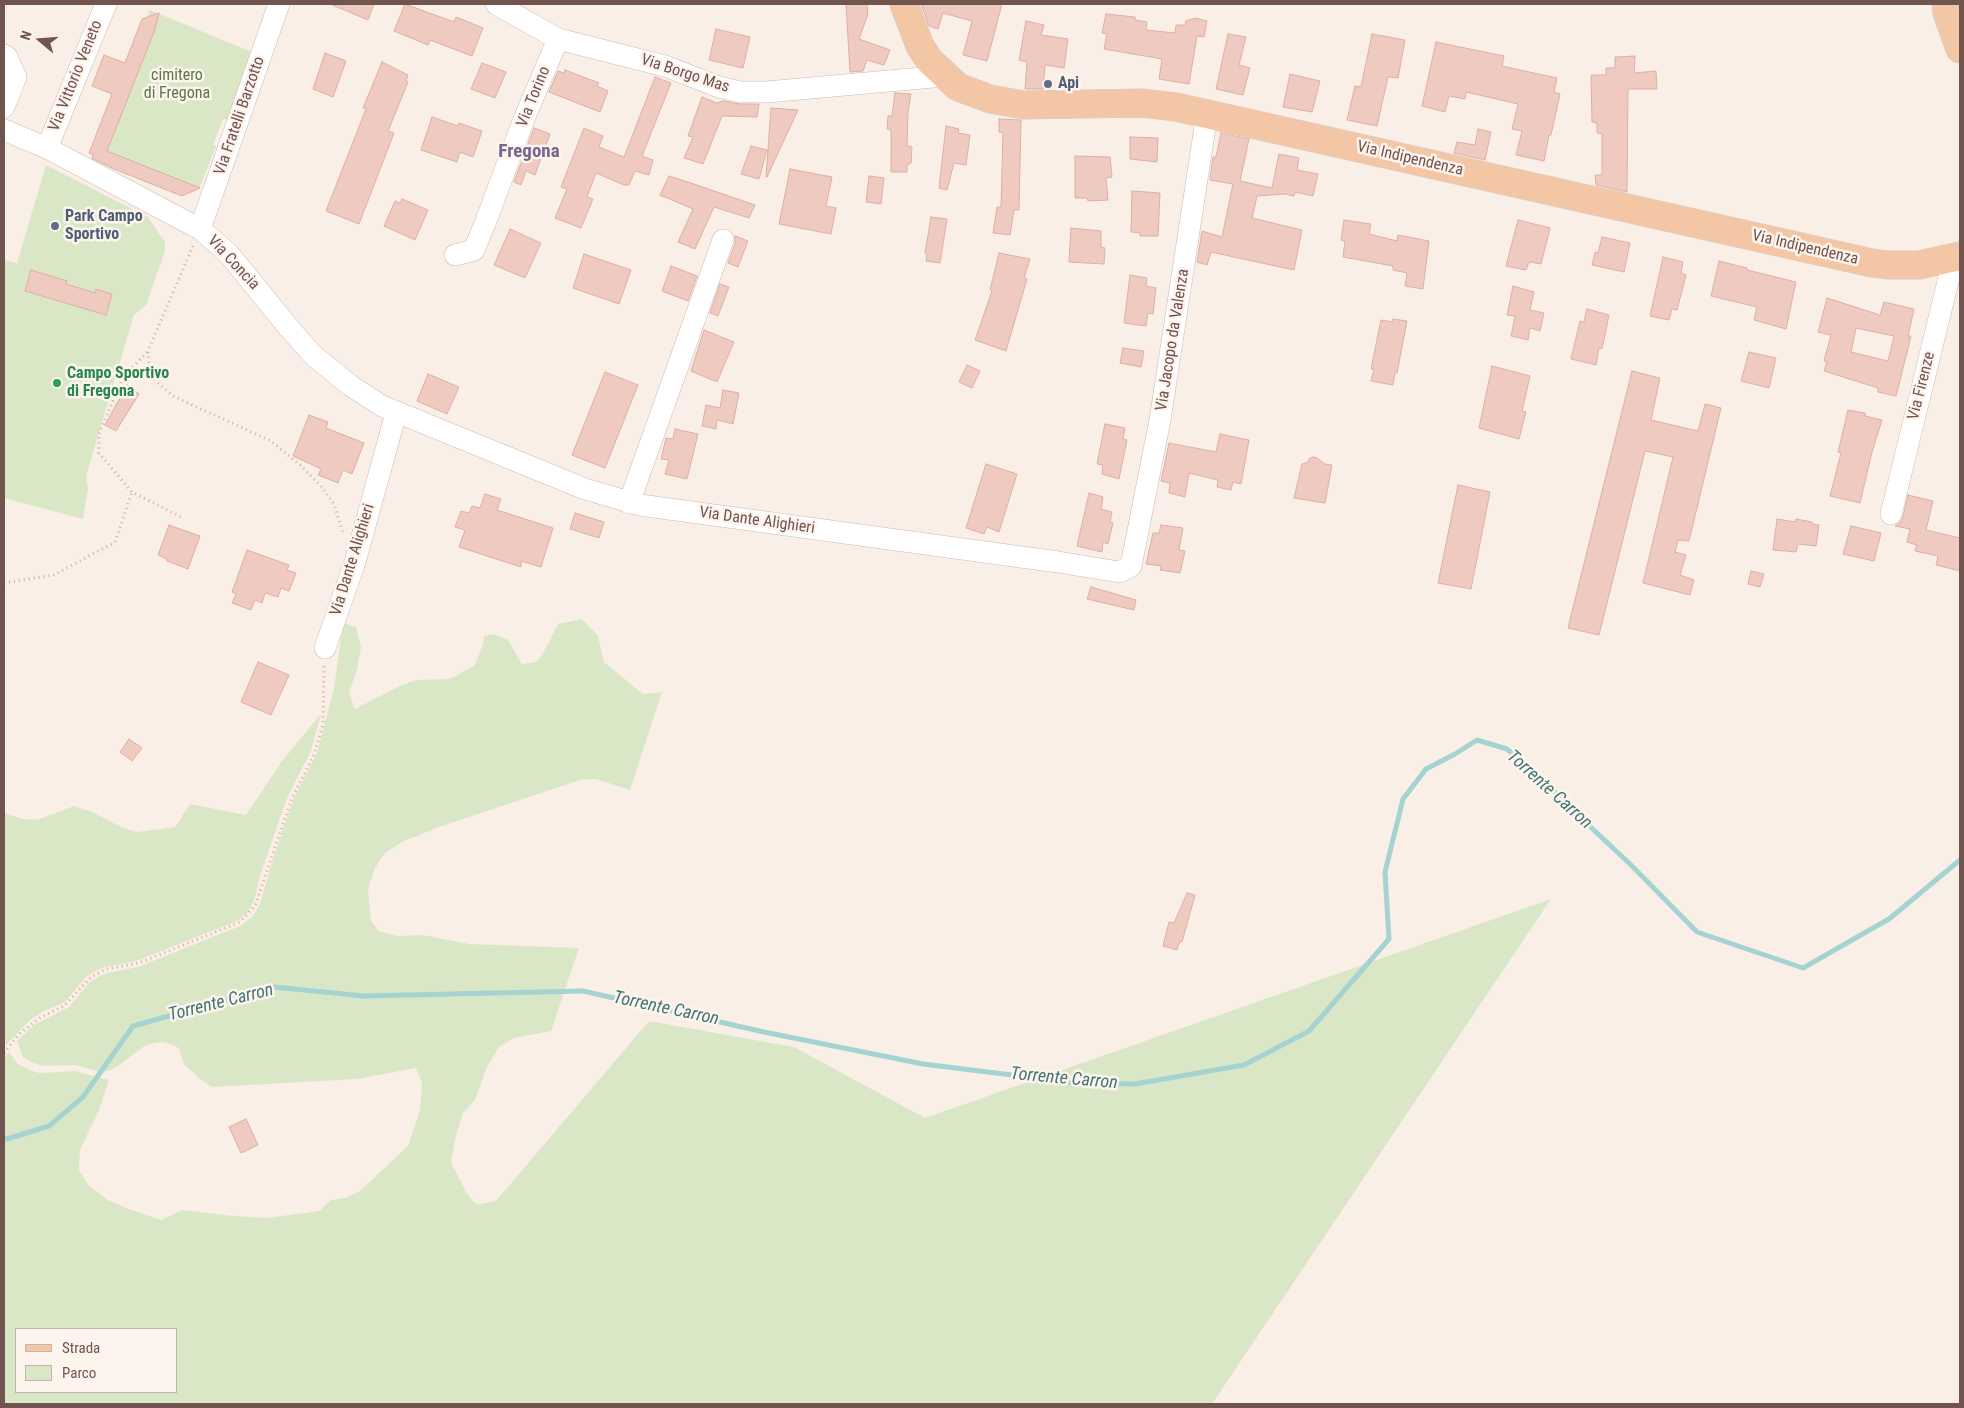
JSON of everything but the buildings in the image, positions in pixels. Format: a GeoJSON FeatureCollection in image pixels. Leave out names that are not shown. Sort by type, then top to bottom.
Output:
{"type":"FeatureCollection","features":[{"type":"Feature","properties":{"kind":"main road","name":"Via Indipendenza"},"geometry":{"type":"LineString","coordinates":[[904,4],[920,46],[930,62],[958,87],[990,99],[1024,105],[1142,103],[1176,107],[1872,263],[1919,265],[1957,257]]}},
{"type":"Feature","properties":{"kind":"main road"},"geometry":{"type":"LineString","coordinates":[[1946,4],[1955,39],[1960,49]]}},
{"type":"Feature","properties":{"kind":"street","name":"Via Vittorio Veneto"},"geometry":{"type":"LineString","coordinates":[[47,148],[106,4]]}},
{"type":"Feature","properties":{"kind":"street","name":"Via Fratelli Barzotto"},"geometry":{"type":"LineString","coordinates":[[200,229],[279,4]]}},
{"type":"Feature","properties":{"kind":"street","name":"Via Borgo Mas"},"geometry":{"type":"LineString","coordinates":[[496,4],[558,39],[655,63],[719,87],[740,92],[767,92],[944,76]]}},
{"type":"Feature","properties":{"kind":"street","name":"Via Torino"},"geometry":{"type":"LineString","coordinates":[[455,255],[474,250],[524,119],[558,39]]}},
{"type":"Feature","properties":{"kind":"street"},"geometry":{"type":"LineString","coordinates":[[4,55],[16,77],[4,107]]}},
{"type":"Feature","properties":{"kind":"street","name":"Via Jacopo da Valenza"},"geometry":{"type":"LineString","coordinates":[[1131,566],[1174,338],[1208,114]]}},
{"type":"Feature","properties":{"kind":"street","name":"Via Concia"},"geometry":{"type":"LineString","coordinates":[[4,130],[47,148],[200,229],[228,253],[314,356],[351,386],[389,410]]}},
{"type":"Feature","properties":{"kind":"street"},"geometry":{"type":"LineString","coordinates":[[629,503],[723,240]]}},
{"type":"Feature","properties":{"kind":"street","name":"Via Firenze"},"geometry":{"type":"LineString","coordinates":[[1891,514],[1957,257]]}},
{"type":"Feature","properties":{"kind":"street","name":"Via Dante Alighieri"},"geometry":{"type":"LineString","coordinates":[[325,648],[355,562],[389,410],[585,489],[629,503],[1120,572],[1131,566]]}},
{"type":"Feature","properties":{"kind":"path"},"geometry":{"type":"LineString","coordinates":[[182,517],[132,492],[99,452],[99,434],[122,379],[148,351],[186,266],[200,229]]}},
{"type":"Feature","properties":{"kind":"path"},"geometry":{"type":"LineString","coordinates":[[148,351],[150,376],[173,396],[271,441],[300,465],[321,486],[334,504],[346,542]]}},
{"type":"Feature","properties":{"kind":"path"},"geometry":{"type":"LineString","coordinates":[[4,583],[54,575],[115,542],[132,492]]}},
{"type":"Feature","properties":{"kind":"path"},"geometry":{"type":"LineString","coordinates":[[4,1053],[18,1036],[41,1018],[64,1006],[91,977],[106,969],[138,962],[240,922],[255,906],[292,798],[314,755],[323,724],[325,648]]}},
{"type":"Feature","properties":{"kind":"green space","name":"cimitero di Fregona"},"geometry":{"type":"Polygon","coordinates":[[[150,10],[252,52],[228,120],[223,119],[219,129],[213,145],[216,146],[199,189],[182,196],[91,160],[93,155],[89,153],[142,19],[147,17],[150,10]]]}},
{"type":"Feature","properties":{"kind":"green space"},"geometry":{"type":"Polygon","coordinates":[[[46,165],[148,217],[165,242],[165,251],[146,305],[134,315],[86,476],[88,488],[83,519],[4,498],[4,260],[17,263],[46,165]]]}},
{"type":"Feature","properties":{"kind":"green space"},"geometry":{"type":"Polygon","coordinates":[[[582,619],[598,636],[604,662],[643,694],[662,692],[630,790],[596,779],[580,780],[439,827],[402,842],[385,853],[375,868],[368,889],[371,921],[379,931],[397,936],[423,935],[469,944],[579,948],[551,1031],[514,1038],[499,1047],[487,1067],[475,1100],[463,1113],[455,1139],[451,1163],[468,1195],[478,1204],[496,1201],[649,1021],[794,1047],[925,1118],[1551,899],[1212,1404],[4,1404],[4,1058],[9,1052],[18,1064],[40,1073],[75,1071],[109,1080],[99,1110],[80,1150],[79,1170],[89,1186],[108,1200],[129,1209],[161,1220],[182,1210],[267,1218],[319,1211],[331,1200],[345,1198],[360,1191],[408,1146],[420,1110],[422,1083],[416,1068],[357,1079],[212,1087],[184,1064],[177,1047],[164,1042],[143,1047],[118,1066],[109,1071],[100,1072],[76,1065],[43,1066],[30,1062],[23,1057],[17,1041],[34,1025],[69,1007],[89,983],[98,977],[107,973],[138,967],[240,926],[253,916],[260,904],[293,800],[317,753],[334,688],[343,623],[356,627],[361,647],[357,670],[349,693],[355,709],[416,680],[450,679],[474,666],[483,645],[484,636],[494,634],[508,640],[522,664],[536,662],[542,655],[558,624],[582,619]]]}},
{"type":"Feature","properties":{"kind":"green space"},"geometry":{"type":"Polygon","coordinates":[[[321,714],[311,751],[287,798],[261,873],[254,901],[248,912],[237,921],[136,961],[105,967],[95,971],[85,978],[65,1002],[42,1012],[30,1020],[4,1047],[4,813],[23,819],[37,820],[74,806],[92,812],[123,828],[137,832],[175,827],[190,804],[246,815],[282,761],[321,714]]]}},
{"type":"Feature","properties":{"kind":"waterway","name":"Torrente Carron"},"geometry":{"type":"LineString","coordinates":[[4,1138],[7,1139],[49,1126],[83,1097],[133,1026],[275,987],[363,996],[583,991],[764,1032],[923,1064],[1076,1083],[1135,1084],[1244,1065],[1309,1031],[1389,939],[1385,872],[1403,799],[1426,769],[1477,740],[1507,749],[1540,777],[1697,932],[1803,968],[1889,919],[1960,860]]}},
{"type":"Feature","properties":{"kind":"place","name":"Api"},"geometry":{"type":"Point","coordinates":[1048,84]}},
{"type":"Feature","properties":{"kind":"place","name":"Park Campo Sportivo"},"geometry":{"type":"Point","coordinates":[55,226]}},
{"type":"Feature","properties":{"kind":"place","name":"Campo Sportivo di Fregona"},"geometry":{"type":"Point","coordinates":[57,383]}},
{"type":"Feature","properties":{"kind":"district","name":"Fregona"},"geometry":{"type":"Point","coordinates":[529,152]}}]}
